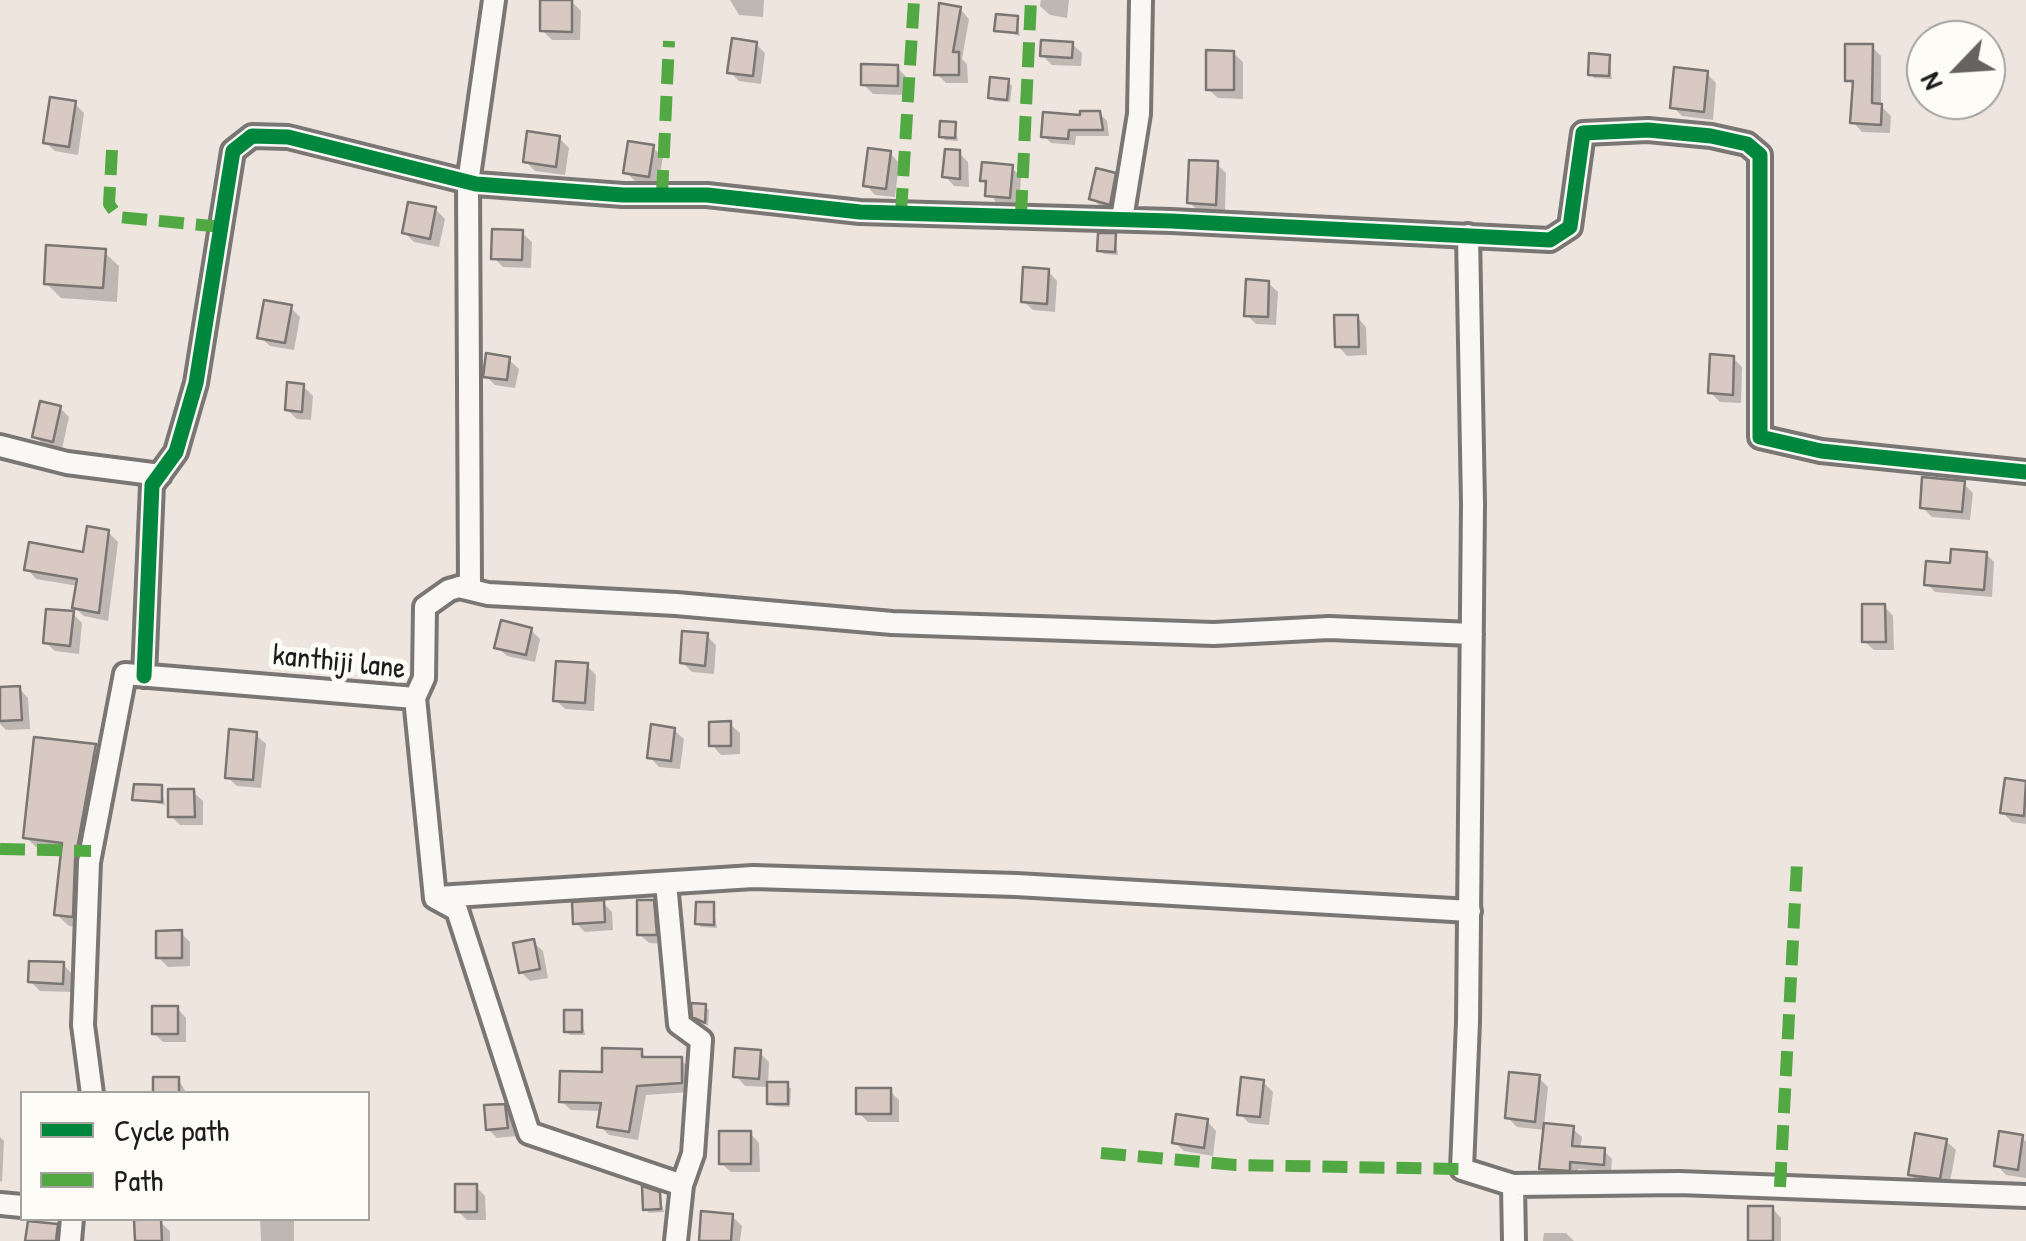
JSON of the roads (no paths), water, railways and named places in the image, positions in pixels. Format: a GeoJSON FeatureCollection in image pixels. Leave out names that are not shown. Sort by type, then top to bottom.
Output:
{"type":"FeatureCollection","features":[{"type":"Feature","properties":{"kind":"street"},"geometry":{"type":"LineString","coordinates":[[415,698],[424,678],[424,607],[470,584],[468,182],[494,0]]}},
{"type":"Feature","properties":{"kind":"street"},"geometry":{"type":"LineString","coordinates":[[1122,219],[1139,114],[1141,0]]}},
{"type":"Feature","properties":{"kind":"street"},"geometry":{"type":"LineString","coordinates":[[92,1091],[83,1025],[89,862],[125,674],[144,676],[152,485],[176,452],[196,383],[233,152],[252,136],[288,137],[468,182],[623,195],[707,195],[860,212],[1122,219],[1550,240],[1570,227],[1583,132],[1648,130],[1747,144],[1760,155],[1760,437],[1820,452],[2026,472]]}},
{"type":"Feature","properties":{"kind":"street"},"geometry":{"type":"LineString","coordinates":[[1468,235],[1472,634],[1470,911],[1462,1169],[1513,1185],[1679,1183],[2026,1196]]}},
{"type":"Feature","properties":{"kind":"street"},"geometry":{"type":"LineString","coordinates":[[0,446],[67,463],[160,475]]}},
{"type":"Feature","properties":{"kind":"street"},"geometry":{"type":"LineString","coordinates":[[459,587],[488,594],[676,604],[892,623],[1214,634],[1329,628],[1472,634]]}},
{"type":"Feature","properties":{"kind":"street","name":"kanthiji lane"},"geometry":{"type":"LineString","coordinates":[[144,676],[415,698],[436,898]]}},
{"type":"Feature","properties":{"kind":"street"},"geometry":{"type":"LineString","coordinates":[[436,898],[753,878],[1016,886],[1470,911]]}},
{"type":"Feature","properties":{"kind":"street"},"geometry":{"type":"LineString","coordinates":[[666,883],[679,1024],[701,1040],[694,1154],[682,1185],[676,1241]]}},
{"type":"Feature","properties":{"kind":"street"},"geometry":{"type":"LineString","coordinates":[[436,898],[457,910],[529,1132],[682,1185]]}},
{"type":"Feature","properties":{"kind":"street"},"geometry":{"type":"LineString","coordinates":[[1513,1185],[1514,1241]]}}]}
